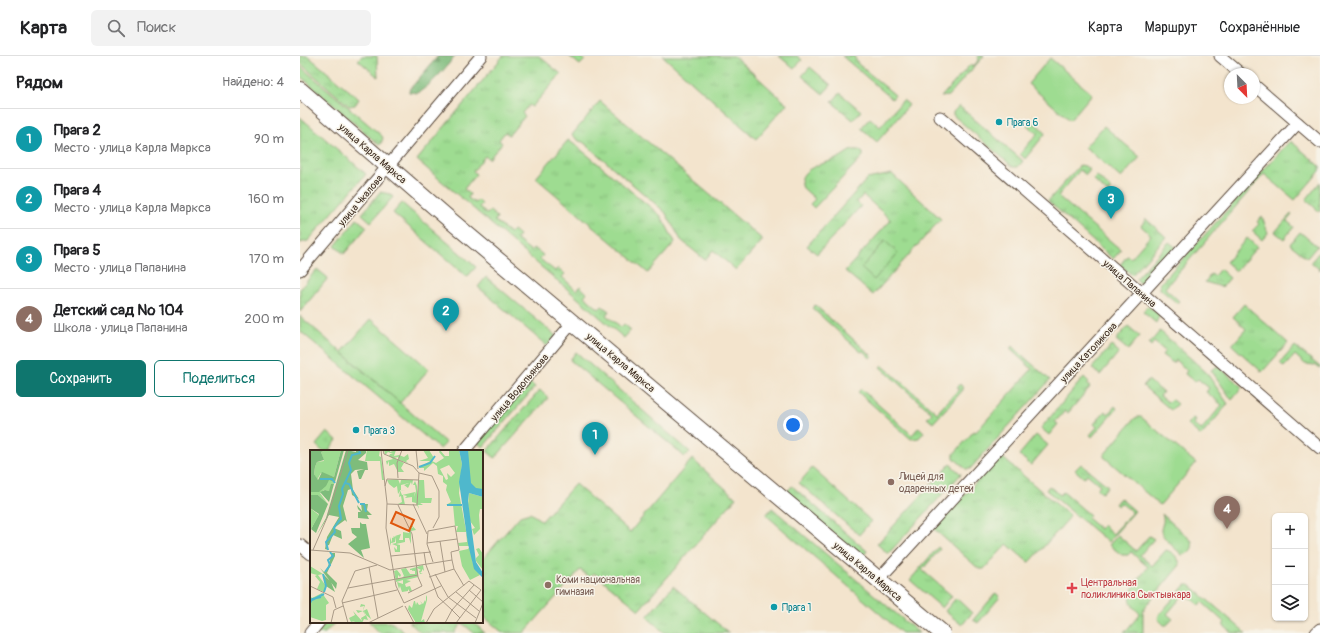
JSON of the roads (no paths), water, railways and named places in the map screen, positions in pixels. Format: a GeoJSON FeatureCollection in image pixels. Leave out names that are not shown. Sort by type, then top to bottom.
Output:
{"type":"FeatureCollection","features":[{"type":"Feature","properties":{"kind":"street","name":"улица Чкалова"},"geometry":{"type":"LineString","coordinates":[[300,270],[482,56]]}},
{"type":"Feature","properties":{"kind":"street"},"geometry":{"type":"LineString","coordinates":[[1220,56],[1234,68]]}},
{"type":"Feature","properties":{"kind":"street","name":"улица Карла Маркса"},"geometry":{"type":"LineString","coordinates":[[300,90],[942,633]]}},
{"type":"Feature","properties":{"kind":"street"},"geometry":{"type":"LineString","coordinates":[[1260,90],[1320,142]]}},
{"type":"Feature","properties":{"kind":"street","name":"улица Папанина"},"geometry":{"type":"LineString","coordinates":[[940,117],[1320,448]]}},
{"type":"Feature","properties":{"kind":"street","name":"улица Католикова"},"geometry":{"type":"LineString","coordinates":[[878,580],[1298,123]]}},
{"type":"Feature","properties":{"kind":"street","name":"улица Водопьянова"},"geometry":{"type":"LineString","coordinates":[[465,450],[573,322]]}},
{"type":"Feature","properties":{"kind":"street"},"geometry":{"type":"LineString","coordinates":[[300,545],[310,553]]}},
{"type":"Feature","properties":{"kind":"street"},"geometry":{"type":"LineString","coordinates":[[310,633],[318,623]]}},
{"type":"Feature","properties":{"kind":"street"},"geometry":{"type":"LineString","coordinates":[[1316,633],[1320,629]]}},
{"type":"Feature","properties":{"kind":"place","name":"Прага 6"},"geometry":{"type":"Point","coordinates":[999,122]}},
{"type":"Feature","properties":{"kind":"place","name":"Прага 5"},"geometry":{"type":"Point","coordinates":[1111,219]}},
{"type":"Feature","properties":{"kind":"place","name":"Прага 4"},"geometry":{"type":"Point","coordinates":[446,331]}},
{"type":"Feature","properties":{"kind":"place","name":"Прага 3"},"geometry":{"type":"Point","coordinates":[356,430]}},
{"type":"Feature","properties":{"kind":"place","name":"Прага 2"},"geometry":{"type":"Point","coordinates":[595,455]}},
{"type":"Feature","properties":{"kind":"place","name":"Лицей для одаренных детей"},"geometry":{"type":"Point","coordinates":[891,482]}},
{"type":"Feature","properties":{"kind":"place","name":"Детский сад № 104"},"geometry":{"type":"Point","coordinates":[1227,529]}},
{"type":"Feature","properties":{"kind":"place","name":"Коми национальная гимназия"},"geometry":{"type":"Point","coordinates":[548,585]}},
{"type":"Feature","properties":{"kind":"place","name":"Центральная поликлиника Сыктывкара"},"geometry":{"type":"Point","coordinates":[1072,588]}},
{"type":"Feature","properties":{"kind":"place","name":"Прага 1"},"geometry":{"type":"Point","coordinates":[774,607]}}]}
